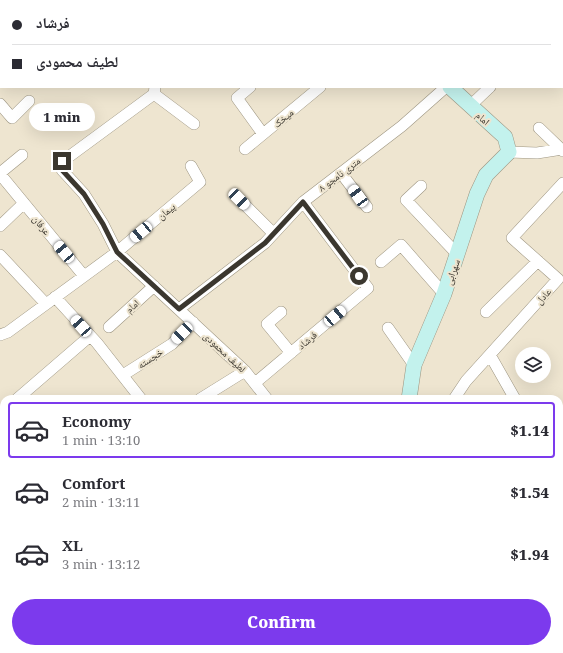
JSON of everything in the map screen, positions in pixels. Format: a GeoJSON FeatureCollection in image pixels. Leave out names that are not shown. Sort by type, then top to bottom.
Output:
{"type":"FeatureCollection","features":[{"type":"Feature","properties":{"kind":"street"},"geometry":{"type":"LineString","coordinates":[[249,88],[237,98],[263,134]]}},
{"type":"Feature","properties":{"kind":"street","name":"میخک"},"geometry":{"type":"LineString","coordinates":[[245,149],[319,88]]}},
{"type":"Feature","properties":{"kind":"street","name":"۸ متری نامجو"},"geometry":{"type":"LineString","coordinates":[[179,309],[235,268],[265,243],[303,202],[402,126],[445,88]]}},
{"type":"Feature","properties":{"kind":"street","name":"امام"},"geometry":{"type":"LineString","coordinates":[[451,88],[505,137],[509,152]]}},
{"type":"Feature","properties":{"kind":"street"},"geometry":{"type":"LineString","coordinates":[[470,106],[489,88]]}},
{"type":"Feature","properties":{"kind":"street"},"geometry":{"type":"LineString","coordinates":[[154,90],[194,124]]}},
{"type":"Feature","properties":{"kind":"street","name":"لطیف محمودی"},"geometry":{"type":"LineString","coordinates":[[154,90],[62,161],[62,170],[84,194],[103,224],[117,252],[245,371],[264,395]]}},
{"type":"Feature","properties":{"kind":"street"},"geometry":{"type":"LineString","coordinates":[[0,104],[12,118],[29,101]]}},
{"type":"Feature","properties":{"kind":"street"},"geometry":{"type":"LineString","coordinates":[[539,128],[563,150]]}},
{"type":"Feature","properties":{"kind":"street"},"geometry":{"type":"LineString","coordinates":[[509,152],[537,153],[563,150]]}},
{"type":"Feature","properties":{"kind":"street","name":"سهرابی"},"geometry":{"type":"LineString","coordinates":[[410,395],[414,365],[444,294],[458,255],[476,194],[486,175],[509,152]]}},
{"type":"Feature","properties":{"kind":"street"},"geometry":{"type":"LineString","coordinates":[[0,174],[22,155]]}},
{"type":"Feature","properties":{"kind":"street","name":"پیمان"},"geometry":{"type":"LineString","coordinates":[[117,252],[200,182],[191,166]]}},
{"type":"Feature","properties":{"kind":"street"},"geometry":{"type":"LineString","coordinates":[[341,173],[367,207]]}},
{"type":"Feature","properties":{"kind":"street","name":"عرفان"},"geometry":{"type":"LineString","coordinates":[[0,174],[84,276]]}},
{"type":"Feature","properties":{"kind":"street","name":"عادل"},"geometry":{"type":"LineString","coordinates":[[457,395],[466,381],[558,279],[512,238],[563,182]]}},
{"type":"Feature","properties":{"kind":"street"},"geometry":{"type":"LineString","coordinates":[[421,186],[406,200],[458,255]]}},
{"type":"Feature","properties":{"kind":"street"},"geometry":{"type":"LineString","coordinates":[[239,199],[273,233]]}},
{"type":"Feature","properties":{"kind":"street","name":"فرشاد"},"geometry":{"type":"LineString","coordinates":[[255,383],[368,288],[303,202]]}},
{"type":"Feature","properties":{"kind":"street"},"geometry":{"type":"LineString","coordinates":[[0,226],[24,203]]}},
{"type":"Feature","properties":{"kind":"street"},"geometry":{"type":"LineString","coordinates":[[381,262],[401,245],[444,294]]}},
{"type":"Feature","properties":{"kind":"street"},"geometry":{"type":"LineString","coordinates":[[0,335],[8,332],[117,252]]}},
{"type":"Feature","properties":{"kind":"street"},"geometry":{"type":"LineString","coordinates":[[0,255],[46,304]]}},
{"type":"Feature","properties":{"kind":"street"},"geometry":{"type":"LineString","coordinates":[[486,312],[538,261]]}},
{"type":"Feature","properties":{"kind":"street","name":"امام"},"geometry":{"type":"LineString","coordinates":[[109,327],[154,286]]}},
{"type":"Feature","properties":{"kind":"street"},"geometry":{"type":"LineString","coordinates":[[55,297],[90,336],[138,395]]}},
{"type":"Feature","properties":{"kind":"street"},"geometry":{"type":"LineString","coordinates":[[281,312],[267,324],[291,353]]}},
{"type":"Feature","properties":{"kind":"street","name":"خجسته"},"geometry":{"type":"LineString","coordinates":[[123,376],[172,344],[193,322]]}},
{"type":"Feature","properties":{"kind":"street"},"geometry":{"type":"LineString","coordinates":[[388,328],[414,365]]}},
{"type":"Feature","properties":{"kind":"street"},"geometry":{"type":"LineString","coordinates":[[22,395],[90,336]]}},
{"type":"Feature","properties":{"kind":"street"},"geometry":{"type":"LineString","coordinates":[[490,355],[513,395]]}},
{"type":"Feature","properties":{"kind":"street"},"geometry":{"type":"LineString","coordinates":[[210,395],[245,371]]}},
{"type":"Feature","properties":{"kind":"route"},"geometry":{"type":"LineString","coordinates":[[62,161],[62,170],[84,194],[103,224],[117,252],[179,309],[235,268],[265,243],[303,202],[359,276]]}}]}
